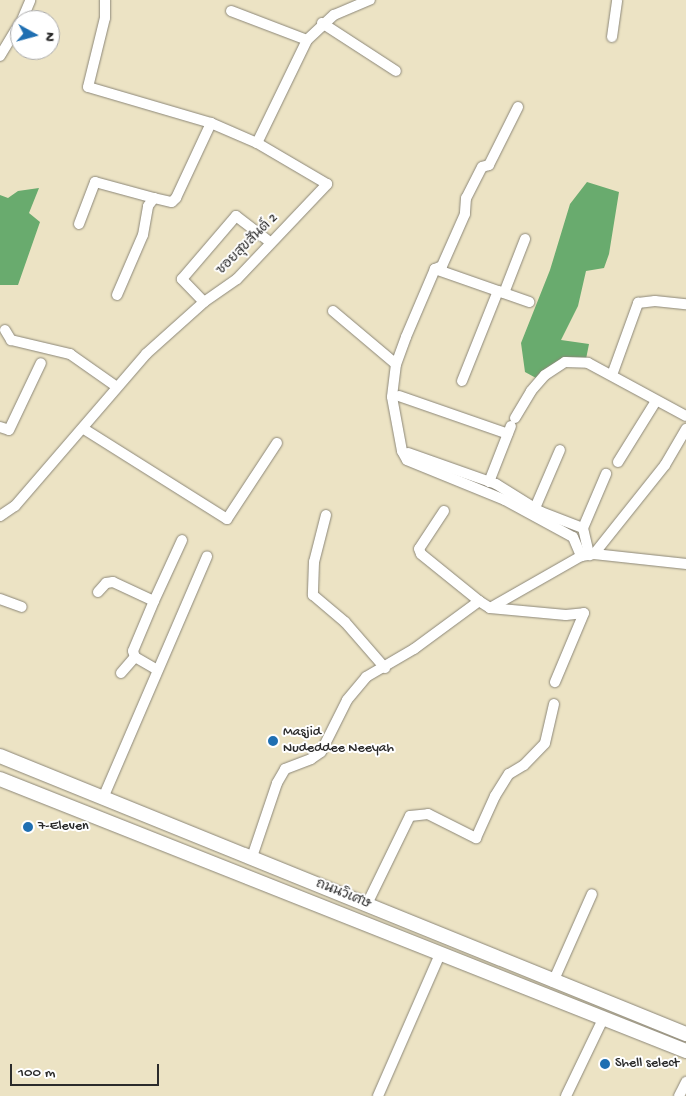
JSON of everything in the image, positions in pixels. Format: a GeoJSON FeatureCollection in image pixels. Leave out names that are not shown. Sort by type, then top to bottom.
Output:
{"type":"FeatureCollection","features":[{"type":"Feature","properties":{"kind":"main road","name":"ถนนวิเศษ"},"geometry":{"type":"LineString","coordinates":[[0,756],[252,857],[553,982],[686,1034]]}},
{"type":"Feature","properties":{"kind":"main road","name":"ถนนวิเศษ"},"geometry":{"type":"LineString","coordinates":[[0,779],[686,1051]]}},
{"type":"Feature","properties":{"kind":"street"},"geometry":{"type":"LineString","coordinates":[[105,0],[105,18],[88,87],[211,122],[258,142],[307,40],[322,23],[370,0]]}},
{"type":"Feature","properties":{"kind":"street"},"geometry":{"type":"LineString","coordinates":[[612,37],[617,0]]}},
{"type":"Feature","properties":{"kind":"street"},"geometry":{"type":"LineString","coordinates":[[231,11],[307,40]]}},
{"type":"Feature","properties":{"kind":"street"},"geometry":{"type":"LineString","coordinates":[[322,23],[396,71]]}},
{"type":"Feature","properties":{"kind":"street"},"geometry":{"type":"LineString","coordinates":[[0,56],[10,40]]}},
{"type":"Feature","properties":{"kind":"street"},"geometry":{"type":"LineString","coordinates":[[435,268],[442,266],[465,214],[466,198],[482,167],[489,165],[518,107]]}},
{"type":"Feature","properties":{"kind":"street"},"geometry":{"type":"LineString","coordinates":[[79,224],[95,182],[172,202],[176,198],[211,122]]}},
{"type":"Feature","properties":{"kind":"street","name":"ซอยสุขสันต์ 2"},"geometry":{"type":"LineString","coordinates":[[0,516],[15,506],[84,430],[117,387],[146,354],[204,302],[237,279],[327,184],[258,142]]}},
{"type":"Feature","properties":{"kind":"street"},"geometry":{"type":"LineString","coordinates":[[117,295],[143,235],[148,206],[154,198]]}},
{"type":"Feature","properties":{"kind":"street"},"geometry":{"type":"LineString","coordinates":[[204,302],[182,280],[236,216],[270,242]]}},
{"type":"Feature","properties":{"kind":"street"},"geometry":{"type":"LineString","coordinates":[[462,381],[526,239]]}},
{"type":"Feature","properties":{"kind":"street"},"geometry":{"type":"LineString","coordinates":[[435,268],[528,302]]}},
{"type":"Feature","properties":{"kind":"street"},"geometry":{"type":"LineString","coordinates":[[435,268],[396,364],[392,396],[402,451],[406,460],[505,500],[573,536],[588,555],[686,564]]}},
{"type":"Feature","properties":{"kind":"street"},"geometry":{"type":"LineString","coordinates":[[612,375],[638,303],[655,301],[686,304]]}},
{"type":"Feature","properties":{"kind":"street"},"geometry":{"type":"LineString","coordinates":[[333,311],[396,364]]}},
{"type":"Feature","properties":{"kind":"street"},"geometry":{"type":"LineString","coordinates":[[5,330],[11,340],[70,354],[117,387]]}},
{"type":"Feature","properties":{"kind":"street"},"geometry":{"type":"LineString","coordinates":[[489,482],[511,426],[535,386],[565,362],[588,363],[686,416]]}},
{"type":"Feature","properties":{"kind":"street"},"geometry":{"type":"LineString","coordinates":[[0,427],[9,430],[41,363]]}},
{"type":"Feature","properties":{"kind":"street"},"geometry":{"type":"LineString","coordinates":[[399,396],[511,426]]}},
{"type":"Feature","properties":{"kind":"street"},"geometry":{"type":"LineString","coordinates":[[618,462],[656,401]]}},
{"type":"Feature","properties":{"kind":"street"},"geometry":{"type":"LineString","coordinates":[[490,608],[588,555],[665,465],[686,429]]}},
{"type":"Feature","properties":{"kind":"street"},"geometry":{"type":"LineString","coordinates":[[84,430],[227,519],[277,443]]}},
{"type":"Feature","properties":{"kind":"street"},"geometry":{"type":"LineString","coordinates":[[535,508],[560,450]]}},
{"type":"Feature","properties":{"kind":"street"},"geometry":{"type":"LineString","coordinates":[[408,453],[489,482],[535,508],[583,528]]}},
{"type":"Feature","properties":{"kind":"street"},"geometry":{"type":"LineString","coordinates":[[588,555],[583,528],[606,474]]}},
{"type":"Feature","properties":{"kind":"street"},"geometry":{"type":"LineString","coordinates":[[444,511],[419,549],[421,554],[479,601],[490,608],[566,615],[584,613],[555,682]]}},
{"type":"Feature","properties":{"kind":"street"},"geometry":{"type":"LineString","coordinates":[[326,515],[314,562],[313,595],[345,622],[386,668]]}},
{"type":"Feature","properties":{"kind":"street"},"geometry":{"type":"LineString","coordinates":[[121,673],[134,657],[135,644],[182,540]]}},
{"type":"Feature","properties":{"kind":"street"},"geometry":{"type":"LineString","coordinates":[[103,798],[156,669],[207,556]]}},
{"type":"Feature","properties":{"kind":"street"},"geometry":{"type":"LineString","coordinates":[[98,592],[106,583],[113,582],[154,601]]}},
{"type":"Feature","properties":{"kind":"street"},"geometry":{"type":"LineString","coordinates":[[0,599],[22,607]]}},
{"type":"Feature","properties":{"kind":"street"},"geometry":{"type":"LineString","coordinates":[[252,857],[277,783],[285,769],[311,759],[321,752],[348,700],[366,677],[386,668],[479,601]]}},
{"type":"Feature","properties":{"kind":"street"},"geometry":{"type":"LineString","coordinates":[[134,657],[156,669]]}},
{"type":"Feature","properties":{"kind":"street"},"geometry":{"type":"LineString","coordinates":[[367,904],[410,816],[428,814],[476,838],[495,796],[509,774],[524,765],[545,743],[554,704]]}},
{"type":"Feature","properties":{"kind":"street"},"geometry":{"type":"LineString","coordinates":[[553,982],[592,894]]}},
{"type":"Feature","properties":{"kind":"street"},"geometry":{"type":"LineString","coordinates":[[378,1096],[440,954]]}},
{"type":"Feature","properties":{"kind":"street"},"geometry":{"type":"LineString","coordinates":[[566,1096],[603,1019]]}},
{"type":"Feature","properties":{"kind":"street"},"geometry":{"type":"LineString","coordinates":[[679,1096],[686,1082]]}},
{"type":"Feature","properties":{"kind":"green space"},"geometry":{"type":"Polygon","coordinates":[[[587,182],[619,192],[609,254],[604,268],[586,271],[578,306],[561,340],[589,344],[586,359],[557,362],[536,378],[525,372],[521,343],[550,270],[570,204],[587,182]]]}},
{"type":"Feature","properties":{"kind":"green space"},"geometry":{"type":"Polygon","coordinates":[[[39,188],[29,213],[40,222],[18,285],[0,285],[0,195],[8,198],[18,191],[39,188]]]}},
{"type":"Feature","properties":{"kind":"place","name":"Masjid Nudeddee Neeyah"},"geometry":{"type":"Point","coordinates":[273,741]}},
{"type":"Feature","properties":{"kind":"place","name":"7-Eleven"},"geometry":{"type":"Point","coordinates":[28,827]}},
{"type":"Feature","properties":{"kind":"place","name":"Shell select"},"geometry":{"type":"Point","coordinates":[605,1064]}}]}
